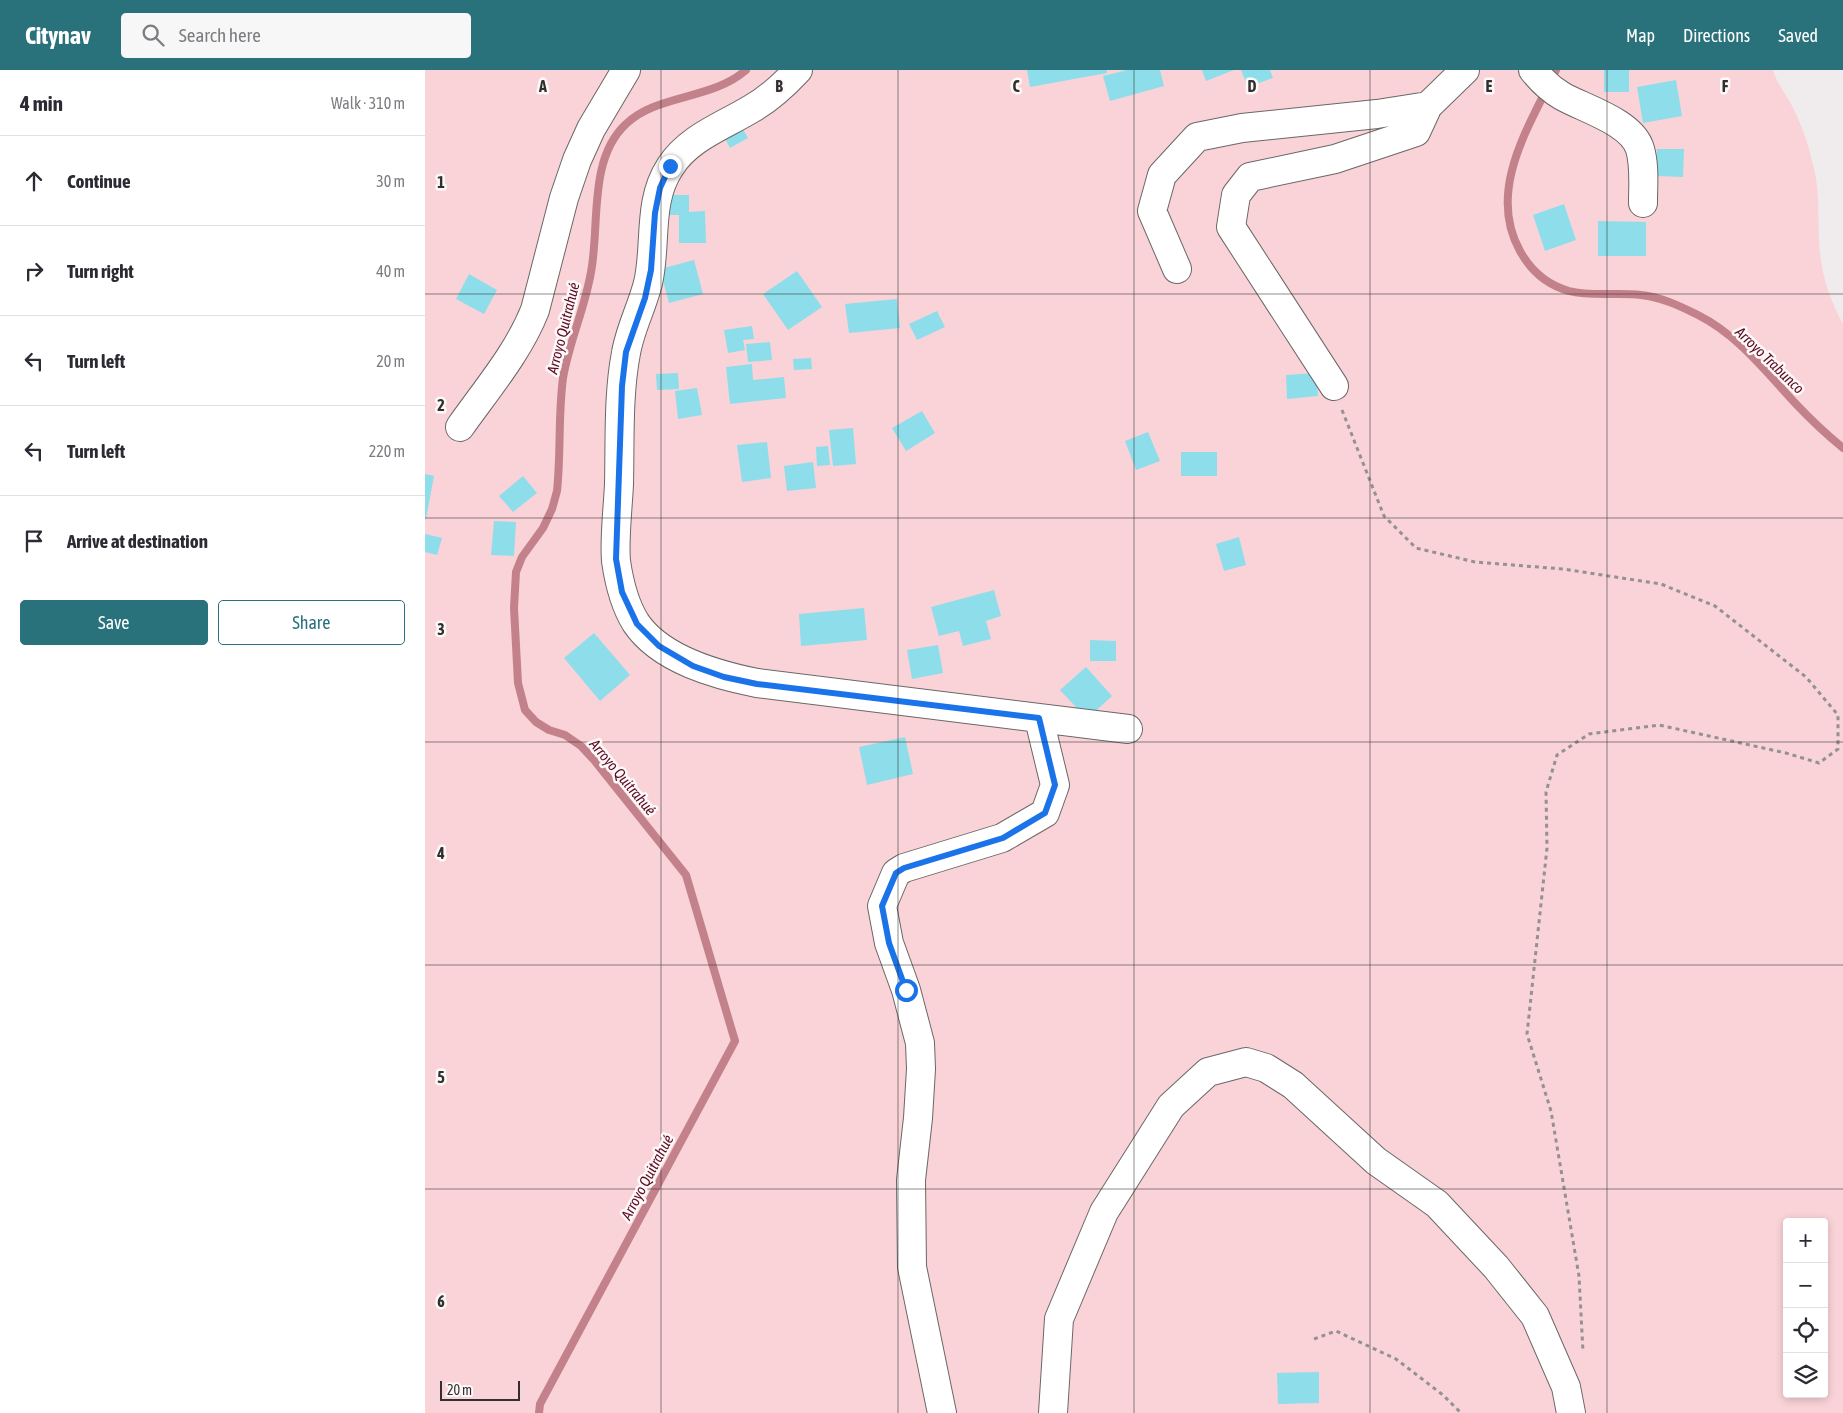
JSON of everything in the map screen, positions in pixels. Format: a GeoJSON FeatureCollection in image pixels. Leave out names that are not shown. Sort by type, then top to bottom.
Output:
{"type":"FeatureCollection","features":[{"type":"Feature","properties":{"kind":"street"},"geometry":{"type":"LineString","coordinates":[[459,427],[511,355],[528,326],[535,310],[564,198],[577,160],[591,129],[626,70]]}},
{"type":"Feature","properties":{"kind":"street"},"geometry":{"type":"LineString","coordinates":[[798,70],[773,95],[706,134],[685,149],[670,166],[660,188],[655,213],[651,270],[645,298],[626,352],[622,386],[616,559],[622,592],[637,624],[659,646],[693,666],[724,677],[757,684],[1128,729]]}},
{"type":"Feature","properties":{"kind":"street"},"geometry":{"type":"LineString","coordinates":[[1334,386],[1231,227],[1236,195],[1250,177],[1335,159],[1416,132],[1428,106],[1465,70]]}},
{"type":"Feature","properties":{"kind":"street"},"geometry":{"type":"LineString","coordinates":[[1545,82],[1623,126],[1635,137],[1643,162],[1643,203]]}},
{"type":"Feature","properties":{"kind":"street"},"geometry":{"type":"LineString","coordinates":[[1177,270],[1152,211],[1162,175],[1197,137],[1242,128],[1377,114],[1428,106]]}},
{"type":"Feature","properties":{"kind":"street"},"geometry":{"type":"LineString","coordinates":[[942,1413],[912,1267],[911,1180],[918,1118],[921,1069],[920,1043],[906,990],[889,943],[882,906],[896,873],[904,868],[1003,838],[1045,813],[1055,785],[1039,718]]}},
{"type":"Feature","properties":{"kind":"street"},"geometry":{"type":"LineString","coordinates":[[1053,1413],[1059,1319],[1104,1212],[1171,1106],[1208,1072],[1246,1062],[1266,1068],[1293,1085],[1376,1161],[1437,1204],[1496,1267],[1535,1316],[1566,1388],[1571,1413]]}},
{"type":"Feature","properties":{"kind":"path"},"geometry":{"type":"LineString","coordinates":[[1334,386],[1345,421],[1384,516],[1416,548],[1475,562],[1563,569],[1661,584],[1715,606],[1806,677],[1837,716],[1838,749],[1819,763],[1786,753],[1659,725],[1589,734],[1557,755],[1546,792],[1547,848],[1527,1034],[1551,1111],[1577,1267],[1582,1361]]}},
{"type":"Feature","properties":{"kind":"path"},"geometry":{"type":"LineString","coordinates":[[1313,1339],[1336,1331],[1396,1358],[1443,1395],[1461,1413]]}},
{"type":"Feature","properties":{"kind":"shaded area"},"geometry":{"type":"Polygon","coordinates":[[[425,70],[1773,70],[1777,81],[1792,105],[1809,148],[1817,183],[1821,261],[1831,298],[1843,324],[1843,1413],[425,1413],[425,70]]]}},
{"type":"Feature","properties":{"kind":"building"},"geometry":{"type":"Polygon","coordinates":[[[1027,70],[1107,70],[1107,73],[1030,87],[1027,70]]]}},
{"type":"Feature","properties":{"kind":"building"},"geometry":{"type":"Polygon","coordinates":[[[1127,70],[1160,70],[1164,86],[1110,101],[1103,76],[1127,70]]]}},
{"type":"Feature","properties":{"kind":"building"},"geometry":{"type":"Polygon","coordinates":[[[1202,70],[1234,70],[1206,81],[1202,70]]]}},
{"type":"Feature","properties":{"kind":"building"},"geometry":{"type":"Polygon","coordinates":[[[1241,70],[1270,70],[1273,78],[1248,87],[1241,70]]]}},
{"type":"Feature","properties":{"kind":"building"},"geometry":{"type":"Polygon","coordinates":[[[1604,70],[1629,70],[1629,92],[1604,92],[1604,70]]]}},
{"type":"Feature","properties":{"kind":"building"},"geometry":{"type":"Polygon","coordinates":[[[1676,80],[1682,116],[1643,123],[1637,87],[1676,80]]]}},
{"type":"Feature","properties":{"kind":"building"},"geometry":{"type":"Polygon","coordinates":[[[738,120],[748,138],[730,148],[720,129],[738,120]]]}},
{"type":"Feature","properties":{"kind":"building"},"geometry":{"type":"Polygon","coordinates":[[[1657,149],[1684,149],[1683,177],[1656,176],[1657,149]]]}},
{"type":"Feature","properties":{"kind":"building"},"geometry":{"type":"Polygon","coordinates":[[[666,195],[689,195],[689,212],[705,211],[706,243],[679,243],[679,215],[667,215],[666,195]]]}},
{"type":"Feature","properties":{"kind":"building"},"geometry":{"type":"Polygon","coordinates":[[[1564,204],[1576,240],[1545,251],[1533,215],[1564,204]]]}},
{"type":"Feature","properties":{"kind":"building"},"geometry":{"type":"Polygon","coordinates":[[[1598,221],[1646,222],[1646,256],[1598,256],[1598,221]]]}},
{"type":"Feature","properties":{"kind":"building"},"geometry":{"type":"Polygon","coordinates":[[[694,260],[703,294],[669,303],[660,269],[694,260]]]}},
{"type":"Feature","properties":{"kind":"building"},"geometry":{"type":"Polygon","coordinates":[[[797,271],[822,307],[788,330],[763,294],[797,271]]]}},
{"type":"Feature","properties":{"kind":"building"},"geometry":{"type":"Polygon","coordinates":[[[469,274],[497,290],[484,314],[456,299],[469,274]]]}},
{"type":"Feature","properties":{"kind":"building"},"geometry":{"type":"Polygon","coordinates":[[[897,299],[900,328],[849,333],[845,304],[897,299]]]}},
{"type":"Feature","properties":{"kind":"building"},"geometry":{"type":"Polygon","coordinates":[[[937,311],[945,327],[917,340],[909,324],[937,311]]]}},
{"type":"Feature","properties":{"kind":"building"},"geometry":{"type":"Polygon","coordinates":[[[752,326],[754,339],[743,340],[745,350],[728,353],[724,330],[752,326]]]}},
{"type":"Feature","properties":{"kind":"building"},"geometry":{"type":"Polygon","coordinates":[[[770,342],[772,360],[748,362],[746,344],[770,342]]]}},
{"type":"Feature","properties":{"kind":"building"},"geometry":{"type":"Polygon","coordinates":[[[811,358],[812,369],[794,370],[793,359],[811,358]]]}},
{"type":"Feature","properties":{"kind":"building"},"geometry":{"type":"Polygon","coordinates":[[[752,364],[753,380],[784,377],[786,398],[730,404],[726,367],[752,364]]]}},
{"type":"Feature","properties":{"kind":"building"},"geometry":{"type":"Polygon","coordinates":[[[678,373],[679,389],[657,390],[656,374],[678,373]]]}},
{"type":"Feature","properties":{"kind":"building"},"geometry":{"type":"Polygon","coordinates":[[[1316,373],[1318,396],[1287,399],[1286,375],[1316,373]]]}},
{"type":"Feature","properties":{"kind":"building"},"geometry":{"type":"Polygon","coordinates":[[[697,388],[702,415],[678,419],[675,391],[697,388]]]}},
{"type":"Feature","properties":{"kind":"building"},"geometry":{"type":"Polygon","coordinates":[[[922,411],[935,433],[906,451],[892,428],[922,411]]]}},
{"type":"Feature","properties":{"kind":"building"},"geometry":{"type":"Polygon","coordinates":[[[853,428],[856,464],[833,466],[829,430],[853,428]]]}},
{"type":"Feature","properties":{"kind":"building"},"geometry":{"type":"Polygon","coordinates":[[[1148,432],[1160,461],[1136,470],[1125,441],[1148,432]]]}},
{"type":"Feature","properties":{"kind":"building"},"geometry":{"type":"Polygon","coordinates":[[[767,442],[771,478],[742,482],[737,445],[767,442]]]}},
{"type":"Feature","properties":{"kind":"building"},"geometry":{"type":"Polygon","coordinates":[[[828,446],[830,465],[817,466],[816,447],[828,446]]]}},
{"type":"Feature","properties":{"kind":"building"},"geometry":{"type":"Polygon","coordinates":[[[1181,452],[1217,452],[1217,476],[1181,476],[1181,452]]]}},
{"type":"Feature","properties":{"kind":"building"},"geometry":{"type":"Polygon","coordinates":[[[813,462],[816,488],[787,491],[784,466],[813,462]]]}},
{"type":"Feature","properties":{"kind":"building"},"geometry":{"type":"Polygon","coordinates":[[[425,474],[434,476],[426,519],[425,519],[425,474]]]}},
{"type":"Feature","properties":{"kind":"building"},"geometry":{"type":"Polygon","coordinates":[[[523,476],[537,493],[513,512],[499,496],[523,476]]]}},
{"type":"Feature","properties":{"kind":"building"},"geometry":{"type":"Polygon","coordinates":[[[494,521],[516,522],[514,556],[491,555],[494,521]]]}},
{"type":"Feature","properties":{"kind":"building"},"geometry":{"type":"Polygon","coordinates":[[[425,534],[442,538],[437,555],[425,552],[425,534]]]}},
{"type":"Feature","properties":{"kind":"building"},"geometry":{"type":"Polygon","coordinates":[[[1239,537],[1246,565],[1224,571],[1216,544],[1239,537]]]}},
{"type":"Feature","properties":{"kind":"building"},"geometry":{"type":"Polygon","coordinates":[[[994,590],[1001,616],[986,621],[991,639],[963,646],[959,631],[939,636],[931,607],[994,590]]]}},
{"type":"Feature","properties":{"kind":"building"},"geometry":{"type":"Polygon","coordinates":[[[864,608],[867,640],[801,646],[799,614],[864,608]]]}},
{"type":"Feature","properties":{"kind":"building"},"geometry":{"type":"Polygon","coordinates":[[[594,633],[630,675],[600,701],[564,658],[594,633]]]}},
{"type":"Feature","properties":{"kind":"building"},"geometry":{"type":"Polygon","coordinates":[[[1090,640],[1116,641],[1116,661],[1090,661],[1090,640]]]}},
{"type":"Feature","properties":{"kind":"building"},"geometry":{"type":"Polygon","coordinates":[[[938,645],[943,673],[912,679],[907,650],[938,645]]]}},
{"type":"Feature","properties":{"kind":"building"},"geometry":{"type":"Polygon","coordinates":[[[1086,667],[1112,696],[1087,719],[1060,690],[1086,667]]]}},
{"type":"Feature","properties":{"kind":"building"},"geometry":{"type":"Polygon","coordinates":[[[905,737],[913,774],[867,785],[859,747],[905,737]]]}},
{"type":"Feature","properties":{"kind":"building"},"geometry":{"type":"Polygon","coordinates":[[[1319,1372],[1319,1403],[1278,1404],[1277,1373],[1319,1372]]]}},
{"type":"Feature","properties":{"kind":"waterway","name":"Arroyo Quitrahué"},"geometry":{"type":"LineString","coordinates":[[539,1413],[540,1404],[735,1041],[686,875],[581,746],[565,735],[549,730],[536,722],[525,710],[518,683],[514,608],[516,572],[522,557],[543,528],[552,509],[557,491],[563,378],[591,272],[598,194],[606,155],[614,138],[626,124],[639,114],[653,107],[717,87],[732,80],[746,70]]}},
{"type":"Feature","properties":{"kind":"waterway","name":"Arroyo Trabunco"},"geometry":{"type":"LineString","coordinates":[[1556,70],[1524,135],[1515,158],[1510,181],[1508,205],[1511,228],[1520,251],[1529,265],[1547,281],[1569,291],[1587,294],[1648,296],[1670,302],[1712,323],[1751,355],[1807,416],[1843,448]]}},
{"type":"Feature","properties":{"kind":"route"},"geometry":{"type":"LineString","coordinates":[[670,166],[660,188],[655,213],[651,270],[645,298],[634,324],[626,352],[622,386],[616,559],[622,592],[637,624],[659,646],[693,666],[724,677],[757,684],[1039,718],[1055,785],[1045,813],[1003,838],[904,868],[896,873],[882,906],[889,943],[906,990]]}}]}
